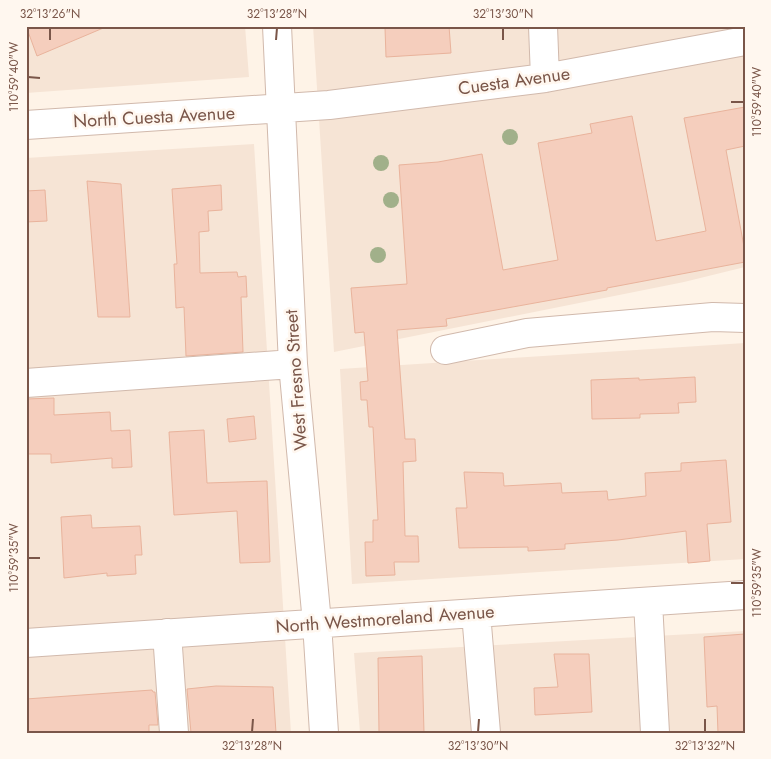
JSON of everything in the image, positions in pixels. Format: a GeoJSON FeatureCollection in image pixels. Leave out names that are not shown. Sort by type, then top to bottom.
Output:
{"type":"FeatureCollection","features":[{"type":"Feature","properties":{"kind":"street","name":"West Fresno Street"},"geometry":{"type":"LineString","coordinates":[[277,26],[293,364],[317,623],[324,733]]}},
{"type":"Feature","properties":{"kind":"street"},"geometry":{"type":"LineString","coordinates":[[543,26],[545,78]]}},
{"type":"Feature","properties":{"kind":"street","name":"Cuesta Avenue"},"geometry":{"type":"LineString","coordinates":[[281,109],[329,105],[545,78],[745,41]]}},
{"type":"Feature","properties":{"kind":"street","name":"North Cuesta Avenue"},"geometry":{"type":"LineString","coordinates":[[26,125],[281,109]]}},
{"type":"Feature","properties":{"kind":"street"},"geometry":{"type":"LineString","coordinates":[[445,350],[527,333],[713,317],[745,318]]}},
{"type":"Feature","properties":{"kind":"street"},"geometry":{"type":"LineString","coordinates":[[26,383],[293,364]]}},
{"type":"Feature","properties":{"kind":"street","name":"North Westmoreland Avenue"},"geometry":{"type":"LineString","coordinates":[[26,643],[745,594]]}},
{"type":"Feature","properties":{"kind":"street"},"geometry":{"type":"LineString","coordinates":[[648,602],[655,733]]}},
{"type":"Feature","properties":{"kind":"street"},"geometry":{"type":"LineString","coordinates":[[476,613],[486,733]]}},
{"type":"Feature","properties":{"kind":"street"},"geometry":{"type":"LineString","coordinates":[[167,633],[174,733]]}},
{"type":"Feature","properties":{"kind":"shaded area"},"geometry":{"type":"Polygon","coordinates":[[[26,26],[245,26],[249,77],[26,93],[26,26]]]}},
{"type":"Feature","properties":{"kind":"shaded area"},"geometry":{"type":"Polygon","coordinates":[[[313,26],[745,26],[745,267],[684,282],[334,352],[313,26]]]}},
{"type":"Feature","properties":{"kind":"shaded area"},"geometry":{"type":"Polygon","coordinates":[[[254,144],[291,733],[26,733],[26,158],[254,144]]]}},
{"type":"Feature","properties":{"kind":"shaded area"},"geometry":{"type":"Polygon","coordinates":[[[745,343],[745,559],[352,584],[340,369],[745,343]]]}},
{"type":"Feature","properties":{"kind":"shaded area"},"geometry":{"type":"Polygon","coordinates":[[[745,631],[745,733],[360,733],[354,653],[745,631]]]}},
{"type":"Feature","properties":{"kind":"building"},"geometry":{"type":"Polygon","coordinates":[[[26,26],[108,26],[37,56],[26,26]]]}},
{"type":"Feature","properties":{"kind":"building"},"geometry":{"type":"Polygon","coordinates":[[[449,26],[451,53],[386,57],[385,28],[449,26]]]}},
{"type":"Feature","properties":{"kind":"building"},"geometry":{"type":"Polygon","coordinates":[[[745,107],[745,146],[726,150],[745,252],[745,262],[607,288],[607,290],[446,319],[447,326],[397,330],[405,439],[415,439],[416,461],[403,462],[405,536],[418,536],[419,562],[394,562],[395,575],[366,576],[365,542],[373,542],[373,520],[378,520],[373,427],[369,427],[367,400],[361,400],[360,382],[368,381],[364,332],[355,333],[351,288],[407,284],[399,165],[438,162],[482,154],[503,270],[558,260],[538,143],[592,133],[590,124],[632,116],[656,241],[706,231],[684,118],[745,107]]]}},
{"type":"Feature","properties":{"kind":"building"},"geometry":{"type":"Polygon","coordinates":[[[87,181],[121,184],[130,317],[98,317],[87,181]]]}},
{"type":"Feature","properties":{"kind":"building"},"geometry":{"type":"Polygon","coordinates":[[[221,185],[222,210],[208,211],[209,231],[199,232],[200,273],[237,272],[238,277],[246,276],[247,297],[241,297],[243,352],[186,356],[184,307],[176,308],[174,264],[177,264],[172,189],[221,185]]]}},
{"type":"Feature","properties":{"kind":"building"},"geometry":{"type":"Polygon","coordinates":[[[45,190],[47,221],[26,222],[26,191],[45,190]]]}},
{"type":"Feature","properties":{"kind":"building"},"geometry":{"type":"Polygon","coordinates":[[[695,377],[696,402],[678,403],[679,413],[640,414],[640,418],[592,419],[591,380],[695,377]]]}},
{"type":"Feature","properties":{"kind":"building"},"geometry":{"type":"Polygon","coordinates":[[[54,398],[54,415],[110,412],[111,431],[130,430],[132,467],[112,468],[112,458],[51,463],[51,454],[26,454],[26,399],[54,398]]]}},
{"type":"Feature","properties":{"kind":"building"},"geometry":{"type":"Polygon","coordinates":[[[254,416],[256,439],[229,442],[227,419],[254,416]]]}},
{"type":"Feature","properties":{"kind":"building"},"geometry":{"type":"Polygon","coordinates":[[[204,430],[207,483],[267,481],[270,562],[240,563],[237,511],[174,515],[169,432],[204,430]]]}},
{"type":"Feature","properties":{"kind":"building"},"geometry":{"type":"Polygon","coordinates":[[[726,460],[731,522],[707,524],[710,561],[688,563],[686,531],[618,540],[565,544],[565,549],[528,551],[528,547],[459,548],[456,508],[467,508],[464,472],[503,473],[504,486],[561,483],[562,493],[607,491],[608,500],[646,496],[645,473],[681,471],[681,463],[726,460]]]}},
{"type":"Feature","properties":{"kind":"building"},"geometry":{"type":"Polygon","coordinates":[[[91,515],[92,528],[140,526],[142,555],[135,555],[136,574],[107,576],[107,573],[64,578],[61,517],[91,515]]]}},
{"type":"Feature","properties":{"kind":"building"},"geometry":{"type":"Polygon","coordinates":[[[745,634],[745,733],[718,733],[717,706],[707,707],[704,637],[745,634]]]}},
{"type":"Feature","properties":{"kind":"building"},"geometry":{"type":"Polygon","coordinates":[[[554,654],[589,654],[592,712],[535,715],[534,688],[558,687],[554,654]]]}},
{"type":"Feature","properties":{"kind":"building"},"geometry":{"type":"Polygon","coordinates":[[[422,656],[424,733],[379,733],[378,658],[422,656]]]}},
{"type":"Feature","properties":{"kind":"building"},"geometry":{"type":"Polygon","coordinates":[[[216,686],[273,687],[276,733],[191,733],[187,689],[216,686]]]}},
{"type":"Feature","properties":{"kind":"building"},"geometry":{"type":"Polygon","coordinates":[[[152,690],[155,692],[158,725],[149,725],[149,733],[26,733],[26,699],[152,690]]]}}]}
